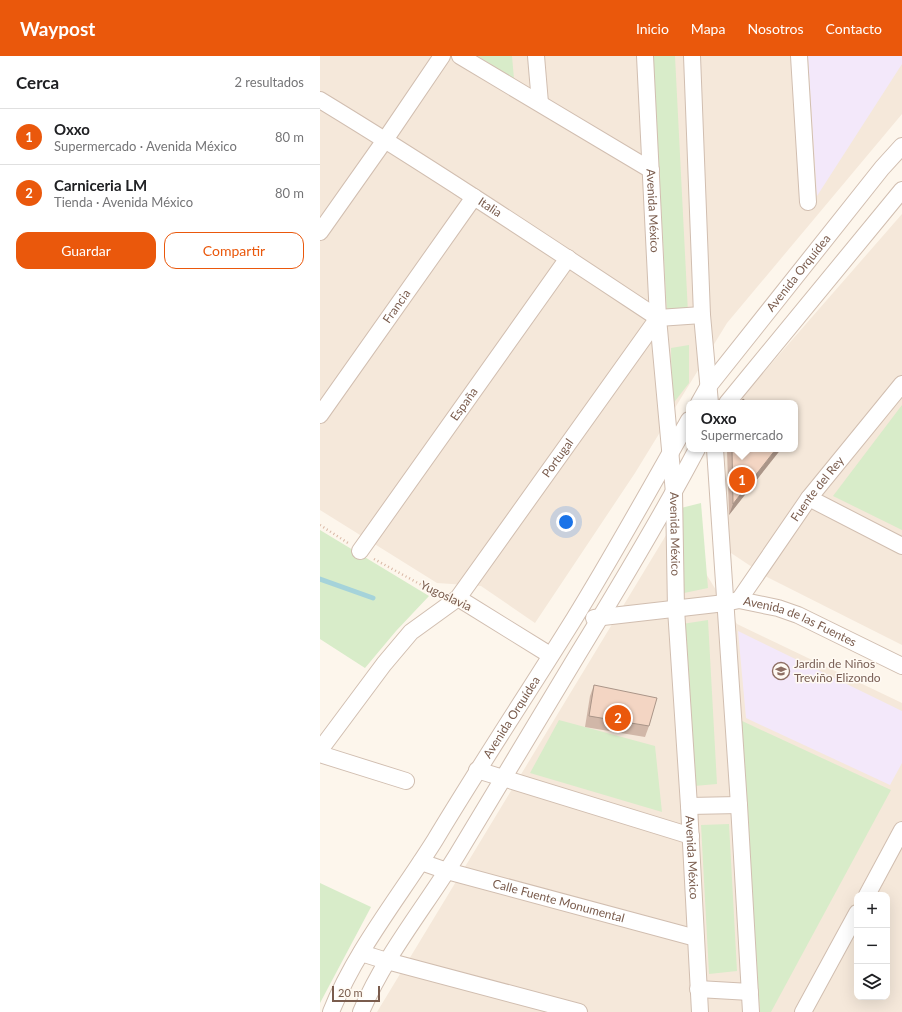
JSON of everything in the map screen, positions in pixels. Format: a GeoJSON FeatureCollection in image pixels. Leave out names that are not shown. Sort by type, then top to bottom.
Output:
{"type":"FeatureCollection","features":[{"type":"Feature","properties":{"kind":"street"},"geometry":{"type":"LineString","coordinates":[[320,232],[442,56]]}},
{"type":"Feature","properties":{"kind":"street"},"geometry":{"type":"LineString","coordinates":[[460,56],[651,170]]}},
{"type":"Feature","properties":{"kind":"street"},"geometry":{"type":"LineString","coordinates":[[536,56],[540,103]]}},
{"type":"Feature","properties":{"kind":"street","name":"Avenida México"},"geometry":{"type":"LineString","coordinates":[[645,56],[658,318],[674,493],[676,609],[691,836],[700,1012]]}},
{"type":"Feature","properties":{"kind":"street"},"geometry":{"type":"LineString","coordinates":[[692,56],[702,315],[710,400]]}},
{"type":"Feature","properties":{"kind":"street"},"geometry":{"type":"LineString","coordinates":[[799,56],[808,202]]}},
{"type":"Feature","properties":{"kind":"street","name":"Italia"},"geometry":{"type":"LineString","coordinates":[[320,100],[474,197],[658,318]]}},
{"type":"Feature","properties":{"kind":"street","name":"Avenida Orquídea"},"geometry":{"type":"LineString","coordinates":[[701,400],[708,387],[882,168],[902,146]]}},
{"type":"Feature","properties":{"kind":"street"},"geometry":{"type":"LineString","coordinates":[[728,400],[902,190]]}},
{"type":"Feature","properties":{"kind":"street","name":"Francia"},"geometry":{"type":"LineString","coordinates":[[320,416],[474,197]]}},
{"type":"Feature","properties":{"kind":"street","name":"España"},"geometry":{"type":"LineString","coordinates":[[360,551],[568,258]]}},
{"type":"Feature","properties":{"kind":"street"},"geometry":{"type":"LineString","coordinates":[[658,318],[702,315]]}},
{"type":"Feature","properties":{"kind":"street","name":"Portugal"},"geometry":{"type":"LineString","coordinates":[[320,750],[384,664],[410,632],[458,598],[658,318]]}},
{"type":"Feature","properties":{"kind":"street","name":"Fuente del Rey"},"geometry":{"type":"LineString","coordinates":[[732,602],[809,498],[902,384]]}},
{"type":"Feature","properties":{"kind":"street","name":"Avenida Orquídea"},"geometry":{"type":"LineString","coordinates":[[330,1012],[337,996],[361,953],[421,862],[477,770],[574,618],[686,426]]}},
{"type":"Feature","properties":{"kind":"street","name":"Avenida Orquídea"},"geometry":{"type":"LineString","coordinates":[[361,1012],[370,990],[387,961],[447,871],[503,779],[674,493],[695,452]]}},
{"type":"Feature","properties":{"kind":"street"},"geometry":{"type":"LineString","coordinates":[[715,452],[732,602],[739,805],[751,1012]]}},
{"type":"Feature","properties":{"kind":"street"},"geometry":{"type":"LineString","coordinates":[[809,498],[902,546]]}},
{"type":"Feature","properties":{"kind":"street","name":"Yugoslavia"},"geometry":{"type":"LineString","coordinates":[[458,598],[550,655]]}},
{"type":"Feature","properties":{"kind":"street","name":"Avenida de las Fuentes"},"geometry":{"type":"LineString","coordinates":[[574,618],[600,618],[732,602],[798,614],[902,666]]}},
{"type":"Feature","properties":{"kind":"street"},"geometry":{"type":"LineString","coordinates":[[320,754],[406,782]]}},
{"type":"Feature","properties":{"kind":"street"},"geometry":{"type":"LineString","coordinates":[[477,770],[691,836]]}},
{"type":"Feature","properties":{"kind":"street"},"geometry":{"type":"LineString","coordinates":[[689,806],[739,805]]}},
{"type":"Feature","properties":{"kind":"street"},"geometry":{"type":"LineString","coordinates":[[869,892],[902,830]]}},
{"type":"Feature","properties":{"kind":"street","name":"Calle Fuente Monumental"},"geometry":{"type":"LineString","coordinates":[[421,862],[447,871],[696,938]]}},
{"type":"Feature","properties":{"kind":"street"},"geometry":{"type":"LineString","coordinates":[[803,1012],[854,918]]}},
{"type":"Feature","properties":{"kind":"street"},"geometry":{"type":"LineString","coordinates":[[361,953],[579,1012]]}},
{"type":"Feature","properties":{"kind":"street"},"geometry":{"type":"LineString","coordinates":[[698,989],[750,992]]}},
{"type":"Feature","properties":{"kind":"path","name":"Yugoslavia"},"geometry":{"type":"LineString","coordinates":[[320,525],[360,551],[440,595],[458,598]]}},
{"type":"Feature","properties":{"kind":"shaded area"},"geometry":{"type":"Polygon","coordinates":[[[320,56],[902,56],[902,114],[727,323],[635,473],[535,623],[481,586],[437,583],[320,510],[320,56]]]}},
{"type":"Feature","properties":{"kind":"shaded area"},"geometry":{"type":"Polygon","coordinates":[[[808,56],[902,56],[902,64],[817,196],[808,56]]]}},
{"type":"Feature","properties":{"kind":"shaded area"},"geometry":{"type":"Polygon","coordinates":[[[902,214],[902,645],[767,577],[725,549],[720,452],[798,452],[798,400],[740,400],[902,214]]]}},
{"type":"Feature","properties":{"kind":"shaded area"},"geometry":{"type":"Polygon","coordinates":[[[674,522],[737,624],[902,703],[902,1012],[377,1012],[674,522]]]}},
{"type":"Feature","properties":{"kind":"shaded area","name":"Jardin de Niños Treviño Elizondo"},"geometry":{"type":"Polygon","coordinates":[[[738,631],[902,711],[902,763],[890,785],[746,718],[738,631]]]}},
{"type":"Feature","properties":{"kind":"green space"},"geometry":{"type":"Polygon","coordinates":[[[478,56],[512,56],[514,79],[478,56]]]}},
{"type":"Feature","properties":{"kind":"green space"},"geometry":{"type":"Polygon","coordinates":[[[653,56],[675,56],[688,313],[667,314],[653,56]]]}},
{"type":"Feature","properties":{"kind":"green space"},"geometry":{"type":"Polygon","coordinates":[[[689,345],[689,383],[672,405],[671,348],[689,345]]]}},
{"type":"Feature","properties":{"kind":"green space"},"geometry":{"type":"Polygon","coordinates":[[[902,405],[902,530],[833,496],[902,405]]]}},
{"type":"Feature","properties":{"kind":"green space"},"geometry":{"type":"Polygon","coordinates":[[[701,503],[708,588],[684,593],[677,509],[701,503]]]}},
{"type":"Feature","properties":{"kind":"green space"},"geometry":{"type":"Polygon","coordinates":[[[320,530],[429,596],[396,631],[365,668],[320,639],[320,530]]]}},
{"type":"Feature","properties":{"kind":"green space"},"geometry":{"type":"Polygon","coordinates":[[[708,620],[717,784],[694,786],[682,624],[708,620]]]}},
{"type":"Feature","properties":{"kind":"green space"},"geometry":{"type":"Polygon","coordinates":[[[559,720],[655,746],[662,812],[530,773],[559,720]]]}},
{"type":"Feature","properties":{"kind":"green space"},"geometry":{"type":"Polygon","coordinates":[[[740,720],[891,790],[771,1012],[760,1012],[740,720]]]}},
{"type":"Feature","properties":{"kind":"green space"},"geometry":{"type":"Polygon","coordinates":[[[729,824],[737,971],[709,974],[701,825],[729,824]]]}},
{"type":"Feature","properties":{"kind":"green space"},"geometry":{"type":"Polygon","coordinates":[[[320,883],[371,907],[320,1003],[320,883]]]}},
{"type":"Feature","properties":{"kind":"building"},"geometry":{"type":"Polygon","coordinates":[[[732,452],[774,452],[733,504],[732,452]]]}},
{"type":"Feature","properties":{"kind":"building"},"geometry":{"type":"Polygon","coordinates":[[[594,685],[657,698],[649,726],[589,716],[594,685]]]}},
{"type":"Feature","properties":{"kind":"waterway"},"geometry":{"type":"LineString","coordinates":[[320,579],[373,598]]}},
{"type":"Feature","properties":{"kind":"place","name":"Oxxo"},"geometry":{"type":"Point","coordinates":[742,480]}},
{"type":"Feature","properties":{"kind":"place","name":"Jardin de Niños Treviño Elizondo"},"geometry":{"type":"Point","coordinates":[781,671]}},
{"type":"Feature","properties":{"kind":"place","name":"Carniceria LM"},"geometry":{"type":"Point","coordinates":[618,718]}}]}
